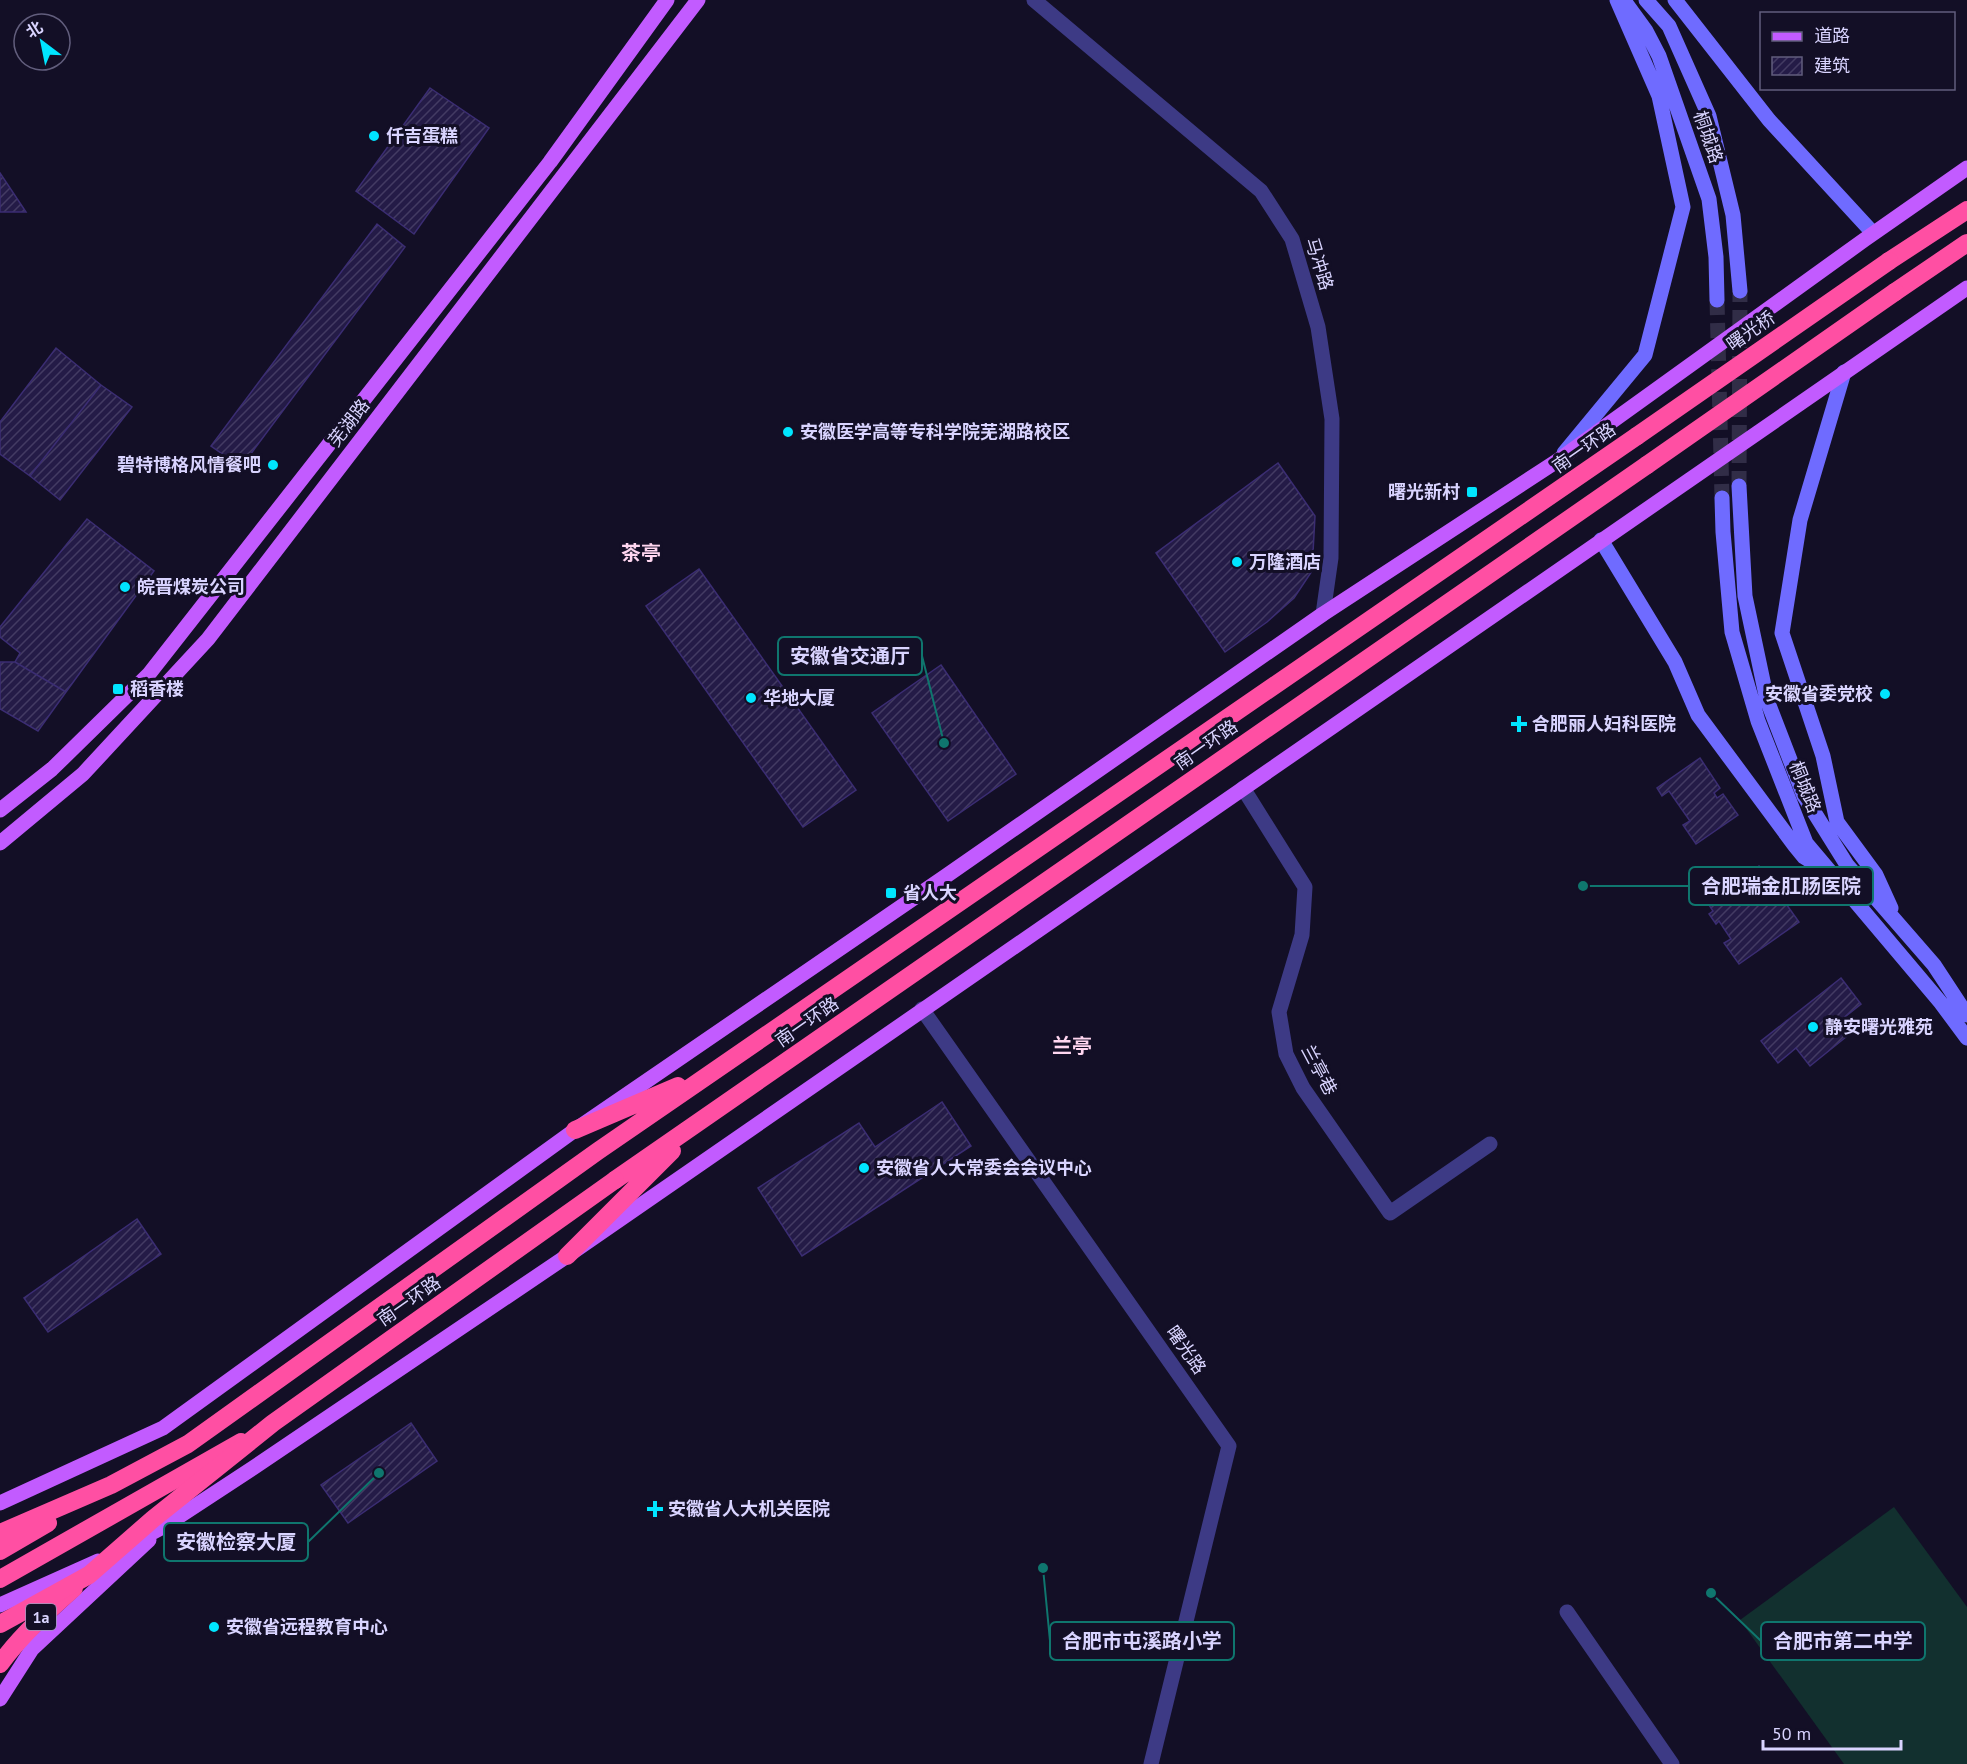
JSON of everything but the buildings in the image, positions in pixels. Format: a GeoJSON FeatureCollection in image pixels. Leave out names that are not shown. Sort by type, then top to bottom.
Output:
{"type":"FeatureCollection","features":[{"type":"Feature","properties":{"kind":"highway","name":"曙光桥"},"geometry":{"type":"LineString","coordinates":[[1637,436],[1889,261],[1967,210]]}},
{"type":"Feature","properties":{"kind":"highway","name":"南一环路"},"geometry":{"type":"LineString","coordinates":[[0,1624],[89,1575],[153,1519],[273,1424],[615,1180],[1967,243]]}},
{"type":"Feature","properties":{"kind":"highway","name":"南一环路"},"geometry":{"type":"LineString","coordinates":[[0,1533],[111,1485],[188,1444],[598,1151],[1637,436]]}},
{"type":"Feature","properties":{"kind":"highway"},"geometry":{"type":"LineString","coordinates":[[575,1130],[715,1070]]}},
{"type":"Feature","properties":{"kind":"highway"},"geometry":{"type":"LineString","coordinates":[[567,1256],[705,1118]]}},
{"type":"Feature","properties":{"kind":"highway"},"geometry":{"type":"LineString","coordinates":[[0,1579],[273,1424]]}},
{"type":"Feature","properties":{"kind":"highway"},"geometry":{"type":"LineString","coordinates":[[0,1551],[111,1485]]}},
{"type":"Feature","properties":{"kind":"highway","name":"1a"},"geometry":{"type":"LineString","coordinates":[[0,1664],[21,1637],[89,1575]]}},
{"type":"Feature","properties":{"kind":"main road","name":"芜湖路"},"geometry":{"type":"LineString","coordinates":[[0,810],[52,769],[150,674],[549,162],[667,0]]}},
{"type":"Feature","properties":{"kind":"main road","name":"芜湖路"},"geometry":{"type":"LineString","coordinates":[[0,843],[83,774],[208,639],[698,0]]}},
{"type":"Feature","properties":{"kind":"main road"},"geometry":{"type":"LineString","coordinates":[[0,1503],[163,1428],[575,1130],[937,883],[1323,614],[1557,461],[1967,168]]}},
{"type":"Feature","properties":{"kind":"main road"},"geometry":{"type":"LineString","coordinates":[[0,1605],[85,1568],[163,1527],[567,1256],[1967,288]]}},
{"type":"Feature","properties":{"kind":"main road"},"geometry":{"type":"LineString","coordinates":[[0,1699],[32,1649],[163,1527]]}},
{"type":"Feature","properties":{"kind":"street","name":"马冲路"},"geometry":{"type":"LineString","coordinates":[[1034,0],[1261,191],[1292,239],[1318,327],[1332,419],[1331,558],[1323,614]]}},
{"type":"Feature","properties":{"kind":"street"},"geometry":{"type":"LineString","coordinates":[[1557,461],[1645,355],[1683,207],[1659,96],[1617,0]]}},
{"type":"Feature","properties":{"kind":"street","name":"桐城路"},"geometry":{"type":"LineString","coordinates":[[1623,0],[1646,31],[1659,56],[1709,199],[1716,257],[1717,300]]}},
{"type":"Feature","properties":{"kind":"street","name":"桐城路"},"geometry":{"type":"LineString","coordinates":[[1646,0],[1669,26],[1708,116],[1733,215],[1740,291]]}},
{"type":"Feature","properties":{"kind":"street"},"geometry":{"type":"LineString","coordinates":[[1675,0],[1769,120],[1873,233]]}},
{"type":"Feature","properties":{"kind":"street"},"geometry":{"type":"LineString","coordinates":[[1844,372],[1800,520],[1782,633],[1823,756],[1838,822],[1876,875],[1899,924]]}},
{"type":"Feature","properties":{"kind":"street","name":"桐城路"},"geometry":{"type":"LineString","coordinates":[[1739,486],[1745,596],[1767,700],[1804,796],[1847,866],[1934,965],[1967,1015]]}},
{"type":"Feature","properties":{"kind":"street","name":"桐城路"},"geometry":{"type":"LineString","coordinates":[[1722,498],[1732,632],[1758,721],[1806,843],[1941,1003],[1967,1038]]}},
{"type":"Feature","properties":{"kind":"street"},"geometry":{"type":"LineString","coordinates":[[1601,540],[1675,662],[1698,715],[1804,857],[1832,874]]}},
{"type":"Feature","properties":{"kind":"street","name":"兰亭巷"},"geometry":{"type":"LineString","coordinates":[[1243,788],[1305,887],[1302,935],[1279,1012],[1286,1054],[1303,1088],[1390,1212],[1490,1144]]}},
{"type":"Feature","properties":{"kind":"street","name":"曙光路"},"geometry":{"type":"LineString","coordinates":[[922,1010],[1229,1446],[1151,1764]]}},
{"type":"Feature","properties":{"kind":"street"},"geometry":{"type":"LineString","coordinates":[[1567,1612],[1672,1764]]}},
{"type":"Feature","properties":{"kind":"green space"},"geometry":{"type":"Polygon","coordinates":[[[1894,1507],[1967,1607],[1967,1764],[1844,1764],[1740,1620],[1894,1507]]]}},
{"type":"Feature","properties":{"kind":"tunnel"},"geometry":{"type":"LineString","coordinates":[[1739,486],[1740,291]]}},
{"type":"Feature","properties":{"kind":"tunnel"},"geometry":{"type":"LineString","coordinates":[[1717,300],[1722,498]]}},
{"type":"Feature","properties":{"kind":"place","name":"仟吉蛋糕"},"geometry":{"type":"Point","coordinates":[374,136]}},
{"type":"Feature","properties":{"kind":"place","name":"安徽医学高等专科学院芜湖路校区"},"geometry":{"type":"Point","coordinates":[788,432]}},
{"type":"Feature","properties":{"kind":"place","name":"碧特博格风情餐吧"},"geometry":{"type":"Point","coordinates":[273,465]}},
{"type":"Feature","properties":{"kind":"place","name":"曙光新村"},"geometry":{"type":"Point","coordinates":[1472,492]}},
{"type":"Feature","properties":{"kind":"place","name":"万隆酒店"},"geometry":{"type":"Point","coordinates":[1237,562]}},
{"type":"Feature","properties":{"kind":"place","name":"皖晋煤炭公司"},"geometry":{"type":"Point","coordinates":[125,587]}},
{"type":"Feature","properties":{"kind":"place","name":"稻香楼"},"geometry":{"type":"Point","coordinates":[118,689]}},
{"type":"Feature","properties":{"kind":"place","name":"安徽省委党校"},"geometry":{"type":"Point","coordinates":[1885,694]}},
{"type":"Feature","properties":{"kind":"place","name":"华地大厦"},"geometry":{"type":"Point","coordinates":[751,698]}},
{"type":"Feature","properties":{"kind":"place","name":"合肥丽人妇科医院"},"geometry":{"type":"Point","coordinates":[1519,724]}},
{"type":"Feature","properties":{"kind":"place","name":"安徽省交通厅"},"geometry":{"type":"Point","coordinates":[944,743]}},
{"type":"Feature","properties":{"kind":"place","name":"合肥瑞金肛肠医院"},"geometry":{"type":"Point","coordinates":[1583,886]}},
{"type":"Feature","properties":{"kind":"place","name":"省人大"},"geometry":{"type":"Point","coordinates":[891,893]}},
{"type":"Feature","properties":{"kind":"place","name":"静安曙光雅苑"},"geometry":{"type":"Point","coordinates":[1813,1027]}},
{"type":"Feature","properties":{"kind":"place","name":"安徽省人大常委会会议中心"},"geometry":{"type":"Point","coordinates":[864,1168]}},
{"type":"Feature","properties":{"kind":"place","name":"安徽检察大厦"},"geometry":{"type":"Point","coordinates":[379,1473]}},
{"type":"Feature","properties":{"kind":"place","name":"安徽省人大机关医院"},"geometry":{"type":"Point","coordinates":[655,1509]}},
{"type":"Feature","properties":{"kind":"place","name":"合肥市屯溪路小学"},"geometry":{"type":"Point","coordinates":[1043,1568]}},
{"type":"Feature","properties":{"kind":"place","name":"合肥市第二中学"},"geometry":{"type":"Point","coordinates":[1711,1593]}},
{"type":"Feature","properties":{"kind":"place","name":"安徽省远程教育中心"},"geometry":{"type":"Point","coordinates":[214,1627]}},
{"type":"Feature","properties":{"kind":"district","name":"茶亭"},"geometry":{"type":"Point","coordinates":[641,553]}},
{"type":"Feature","properties":{"kind":"district","name":"兰亭"},"geometry":{"type":"Point","coordinates":[1072,1046]}}]}
